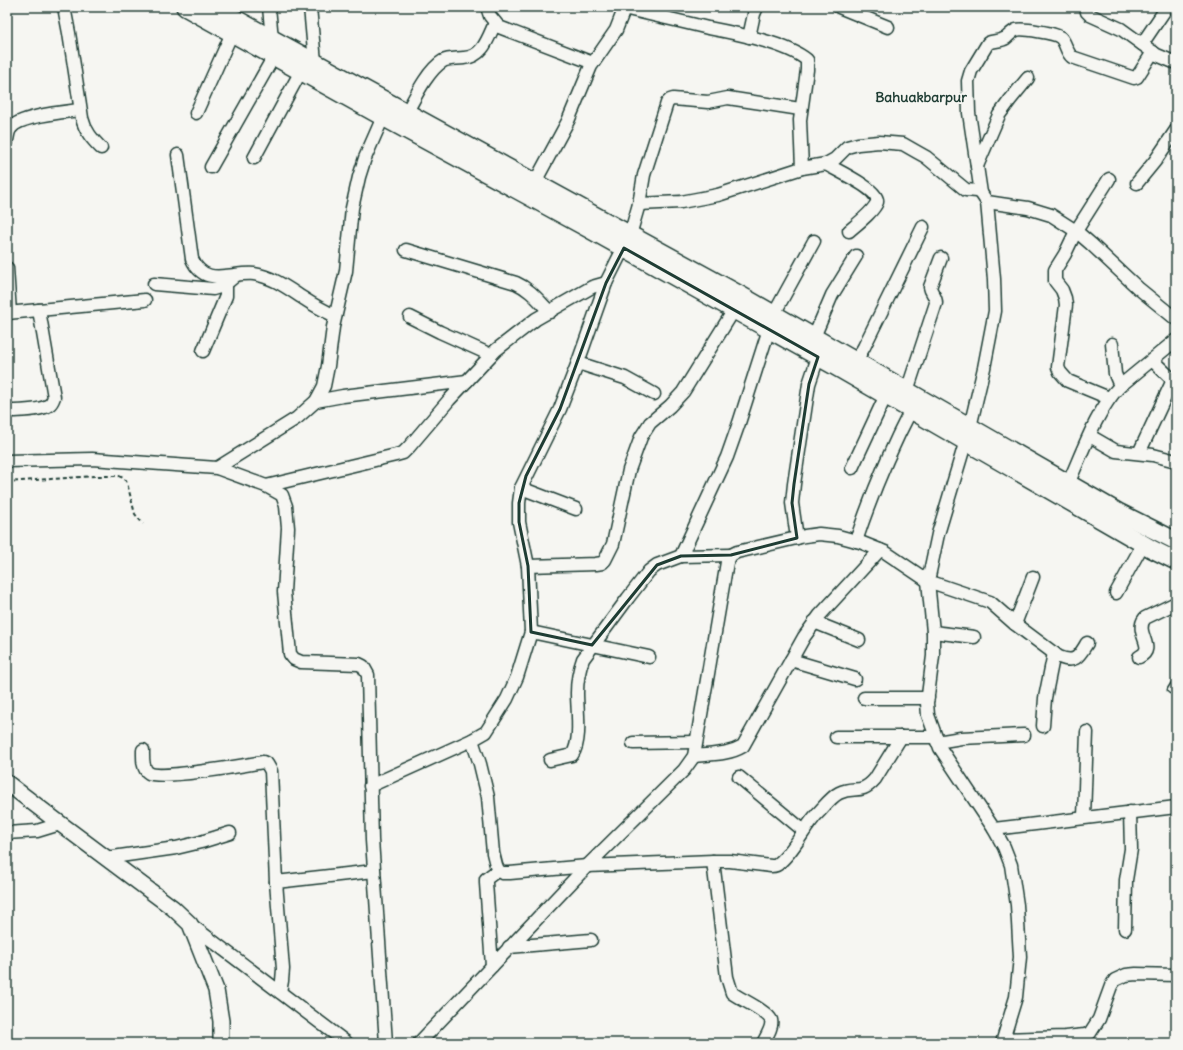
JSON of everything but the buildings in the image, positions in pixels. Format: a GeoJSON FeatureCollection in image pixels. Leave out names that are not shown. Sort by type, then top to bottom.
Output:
{"type":"FeatureCollection","features":[{"type":"Feature","properties":{"kind":"main road"},"geometry":{"type":"LineString","coordinates":[[185,7],[383,117],[627,241],[771,322],[818,357],[911,410],[967,434],[1068,484],[1118,512],[1176,541]]}},
{"type":"Feature","properties":{"kind":"main road"},"geometry":{"type":"LineString","coordinates":[[214,7],[535,182],[734,310],[814,337],[856,361],[907,391],[967,434],[1143,544],[1176,561]]}},
{"type":"Feature","properties":{"kind":"street"},"geometry":{"type":"LineString","coordinates":[[64,7],[84,127],[100,148]]}},
{"type":"Feature","properties":{"kind":"street"},"geometry":{"type":"LineString","coordinates":[[269,7],[272,38]]}},
{"type":"Feature","properties":{"kind":"street"},"geometry":{"type":"LineString","coordinates":[[310,7],[315,62]]}},
{"type":"Feature","properties":{"kind":"street"},"geometry":{"type":"LineString","coordinates":[[487,7],[490,16],[499,27],[592,63]]}},
{"type":"Feature","properties":{"kind":"street"},"geometry":{"type":"LineString","coordinates":[[749,37],[757,7]]}},
{"type":"Feature","properties":{"kind":"street"},"geometry":{"type":"LineString","coordinates":[[839,7],[888,28]]}},
{"type":"Feature","properties":{"kind":"street"},"geometry":{"type":"LineString","coordinates":[[1086,7],[1087,12],[1090,15],[1120,29],[1163,59],[1176,63]]}},
{"type":"Feature","properties":{"kind":"street"},"geometry":{"type":"LineString","coordinates":[[1142,44],[1167,7]]}},
{"type":"Feature","properties":{"kind":"street"},"geometry":{"type":"LineString","coordinates":[[535,182],[568,121],[592,63],[616,30],[625,8],[778,45],[807,60],[807,70],[800,109],[802,168]]}},
{"type":"Feature","properties":{"kind":"street"},"geometry":{"type":"LineString","coordinates":[[407,112],[424,83],[438,65],[449,59],[474,56],[480,52],[495,23]]}},
{"type":"Feature","properties":{"kind":"street"},"geometry":{"type":"LineString","coordinates":[[1153,52],[1137,77],[1134,78],[1072,57],[1067,51],[1062,38],[1059,36],[1023,29],[1016,30],[1004,38],[988,43],[971,71],[968,81],[969,113],[977,166],[984,197],[994,279],[995,311],[984,368],[967,434],[938,534],[928,581],[933,632],[933,656],[928,698],[928,715],[936,740],[994,829],[1004,847],[1011,865],[1017,905],[1020,957],[1016,997],[1003,1041],[1085,1035],[1090,1033],[1094,1028],[1111,986],[1115,980],[1126,975],[1136,974],[1176,975]]}},
{"type":"Feature","properties":{"kind":"street"},"geometry":{"type":"LineString","coordinates":[[196,114],[232,33]]}},
{"type":"Feature","properties":{"kind":"street"},"geometry":{"type":"LineString","coordinates":[[211,167],[274,56]]}},
{"type":"Feature","properties":{"kind":"street"},"geometry":{"type":"LineString","coordinates":[[254,158],[301,71]]}},
{"type":"Feature","properties":{"kind":"street"},"geometry":{"type":"LineString","coordinates":[[977,166],[999,115],[1028,78]]}},
{"type":"Feature","properties":{"kind":"street"},"geometry":{"type":"LineString","coordinates":[[370,786],[472,740],[486,732],[507,699],[518,677],[531,632],[528,566],[519,522],[521,488],[560,409],[606,283],[627,241],[639,204],[644,175],[654,141],[665,108],[670,100],[714,102],[728,98],[800,109]]}},
{"type":"Feature","properties":{"kind":"street"},"geometry":{"type":"LineString","coordinates":[[7,140],[11,127],[19,122],[33,118],[80,110]]}},
{"type":"Feature","properties":{"kind":"street"},"geometry":{"type":"LineString","coordinates":[[217,468],[297,418],[316,402],[320,395],[326,378],[335,316],[346,271],[352,208],[359,177],[365,158],[383,117]]}},
{"type":"Feature","properties":{"kind":"street"},"geometry":{"type":"LineString","coordinates":[[1137,183],[1155,161],[1176,130]]}},
{"type":"Feature","properties":{"kind":"street"},"geometry":{"type":"LineString","coordinates":[[639,204],[681,202],[718,195],[802,168],[826,164],[835,159],[847,147],[858,144],[879,142],[903,144],[926,157],[947,176],[966,190],[977,191],[984,197],[1050,215],[1076,231],[1138,288],[1176,319]]}},
{"type":"Feature","properties":{"kind":"street"},"geometry":{"type":"LineString","coordinates":[[178,155],[192,259],[195,266],[203,273],[210,276],[231,280]]}},
{"type":"Feature","properties":{"kind":"street"},"geometry":{"type":"LineString","coordinates":[[826,164],[869,189],[876,197],[877,201],[874,207],[850,231]]}},
{"type":"Feature","properties":{"kind":"street"},"geometry":{"type":"LineString","coordinates":[[1109,179],[1076,231],[1065,254],[1055,270],[1054,276],[1055,281],[1062,290],[1066,306],[1058,367],[1060,372],[1068,380],[1109,398]]}},
{"type":"Feature","properties":{"kind":"street"},"geometry":{"type":"LineString","coordinates":[[856,361],[923,227]]}},
{"type":"Feature","properties":{"kind":"street"},"geometry":{"type":"LineString","coordinates":[[681,556],[727,457],[771,322],[814,241]]}},
{"type":"Feature","properties":{"kind":"street"},"geometry":{"type":"LineString","coordinates":[[406,250],[516,282],[522,285],[550,312]]}},
{"type":"Feature","properties":{"kind":"street"},"geometry":{"type":"LineString","coordinates":[[814,337],[832,295],[856,256]]}},
{"type":"Feature","properties":{"kind":"street"},"geometry":{"type":"LineString","coordinates":[[907,391],[936,303],[936,298],[930,287],[941,258]]}},
{"type":"Feature","properties":{"kind":"street"},"geometry":{"type":"LineString","coordinates":[[7,268],[8,313],[145,300]]}},
{"type":"Feature","properties":{"kind":"street"},"geometry":{"type":"LineString","coordinates":[[154,284],[208,289],[220,287],[231,280],[251,274],[266,277],[280,283],[307,301],[335,316]]}},
{"type":"Feature","properties":{"kind":"street"},"geometry":{"type":"LineString","coordinates":[[203,351],[226,296],[231,280]]}},
{"type":"Feature","properties":{"kind":"street"},"geometry":{"type":"LineString","coordinates":[[266,486],[396,455],[402,452],[409,447],[491,355],[536,320],[592,287],[606,283]]}},
{"type":"Feature","properties":{"kind":"street"},"geometry":{"type":"LineString","coordinates":[[7,411],[41,408],[50,405],[53,401],[54,397],[39,310]]}},
{"type":"Feature","properties":{"kind":"street"},"geometry":{"type":"LineString","coordinates":[[528,566],[596,564],[602,563],[605,560],[613,544],[629,470],[641,437],[650,423],[670,406],[683,392],[734,310]]}},
{"type":"Feature","properties":{"kind":"street"},"geometry":{"type":"LineString","coordinates":[[410,317],[491,355]]}},
{"type":"Feature","properties":{"kind":"street"},"geometry":{"type":"LineString","coordinates":[[1068,484],[1101,411],[1109,398],[1120,386],[1176,340]]}},
{"type":"Feature","properties":{"kind":"street"},"geometry":{"type":"LineString","coordinates":[[1112,344],[1115,374],[1120,386]]}},
{"type":"Feature","properties":{"kind":"street"},"geometry":{"type":"LineString","coordinates":[[797,538],[792,504],[794,484],[809,384],[818,357]]}},
{"type":"Feature","properties":{"kind":"street"},"geometry":{"type":"LineString","coordinates":[[1139,453],[1175,382],[1152,360]]}},
{"type":"Feature","properties":{"kind":"street"},"geometry":{"type":"LineString","coordinates":[[578,363],[624,378],[654,394]]}},
{"type":"Feature","properties":{"kind":"street"},"geometry":{"type":"LineString","coordinates":[[316,402],[343,396],[467,381]]}},
{"type":"Feature","properties":{"kind":"street"},"geometry":{"type":"LineString","coordinates":[[852,468],[886,395]]}},
{"type":"Feature","properties":{"kind":"street"},"geometry":{"type":"LineString","coordinates":[[856,541],[869,502],[895,442],[911,410]]}},
{"type":"Feature","properties":{"kind":"street"},"geometry":{"type":"LineString","coordinates":[[1090,436],[1116,451],[1139,453],[1176,461]]}},
{"type":"Feature","properties":{"kind":"street"},"geometry":{"type":"LineString","coordinates":[[7,461],[92,459],[217,468],[266,486],[282,495],[286,506],[288,528],[284,592],[290,654],[294,659],[301,662],[359,664],[363,666],[368,675],[370,786],[374,871],[386,1043]]}},
{"type":"Feature","properties":{"kind":"street"},"geometry":{"type":"LineString","coordinates":[[521,488],[576,509]]}},
{"type":"Feature","properties":{"kind":"street"},"geometry":{"type":"LineString","coordinates":[[419,1043],[586,866],[684,770],[694,756],[727,562],[731,556],[737,552],[819,534],[838,536],[880,550],[897,559],[928,581],[990,602],[1015,624],[1054,653],[1066,660],[1077,658],[1087,643]]}},
{"type":"Feature","properties":{"kind":"street"},"geometry":{"type":"LineString","coordinates":[[1116,593],[1143,544]]}},
{"type":"Feature","properties":{"kind":"street"},"geometry":{"type":"LineString","coordinates":[[694,756],[727,753],[743,746],[814,622],[880,550]]}},
{"type":"Feature","properties":{"kind":"street"},"geometry":{"type":"LineString","coordinates":[[550,760],[572,755],[575,750],[577,743],[577,691],[583,659],[592,645],[649,571],[657,565],[681,556],[731,556]]}},
{"type":"Feature","properties":{"kind":"street"},"geometry":{"type":"LineString","coordinates":[[1015,624],[1033,577]]}},
{"type":"Feature","properties":{"kind":"street"},"geometry":{"type":"LineString","coordinates":[[1139,657],[1146,652],[1147,647],[1141,630],[1142,622],[1145,618],[1176,603]]}},
{"type":"Feature","properties":{"kind":"street"},"geometry":{"type":"LineString","coordinates":[[814,622],[858,640]]}},
{"type":"Feature","properties":{"kind":"street"},"geometry":{"type":"LineString","coordinates":[[531,632],[649,657]]}},
{"type":"Feature","properties":{"kind":"street"},"geometry":{"type":"LineString","coordinates":[[933,632],[974,637]]}},
{"type":"Feature","properties":{"kind":"street"},"geometry":{"type":"LineString","coordinates":[[1043,726],[1045,698],[1054,653]]}},
{"type":"Feature","properties":{"kind":"street"},"geometry":{"type":"LineString","coordinates":[[791,660],[855,679]]}},
{"type":"Feature","properties":{"kind":"street"},"geometry":{"type":"LineString","coordinates":[[864,698],[928,698]]}},
{"type":"Feature","properties":{"kind":"street"},"geometry":{"type":"LineString","coordinates":[[1084,817],[1087,732]]}},
{"type":"Feature","properties":{"kind":"street"},"geometry":{"type":"LineString","coordinates":[[836,737],[901,737],[936,740],[1024,736]]}},
{"type":"Feature","properties":{"kind":"street"},"geometry":{"type":"LineString","coordinates":[[472,740],[488,796],[493,853],[498,870],[502,873],[510,873],[586,866],[713,861],[730,861],[771,866],[776,865],[786,856],[814,817],[833,797],[844,791],[864,789],[875,779],[901,737]]}},
{"type":"Feature","properties":{"kind":"street"},"geometry":{"type":"LineString","coordinates":[[633,743],[696,742]]}},
{"type":"Feature","properties":{"kind":"street"},"geometry":{"type":"LineString","coordinates":[[143,750],[144,766],[146,771],[153,775],[189,773],[263,762],[267,764],[271,771],[276,882],[283,970],[280,992]]}},
{"type":"Feature","properties":{"kind":"street"},"geometry":{"type":"LineString","coordinates":[[740,777],[804,832]]}},
{"type":"Feature","properties":{"kind":"street"},"geometry":{"type":"LineString","coordinates":[[7,782],[60,824],[172,908],[190,924],[348,1043]]}},
{"type":"Feature","properties":{"kind":"street"},"geometry":{"type":"LineString","coordinates":[[994,829],[1176,807]]}},
{"type":"Feature","properties":{"kind":"street"},"geometry":{"type":"LineString","coordinates":[[1125,929],[1126,880],[1131,849],[1130,812]]}},
{"type":"Feature","properties":{"kind":"street"},"geometry":{"type":"LineString","coordinates":[[7,833],[37,831],[60,824]]}},
{"type":"Feature","properties":{"kind":"street"},"geometry":{"type":"LineString","coordinates":[[106,858],[176,848],[230,833]]}},
{"type":"Feature","properties":{"kind":"street"},"geometry":{"type":"LineString","coordinates":[[713,861],[729,988],[732,993],[765,1013],[770,1019],[771,1025],[763,1043]]}},
{"type":"Feature","properties":{"kind":"street"},"geometry":{"type":"LineString","coordinates":[[492,966],[486,879],[498,870]]}},
{"type":"Feature","properties":{"kind":"street"},"geometry":{"type":"LineString","coordinates":[[276,882],[374,871]]}},
{"type":"Feature","properties":{"kind":"street"},"geometry":{"type":"LineString","coordinates":[[190,924],[216,990],[222,1021],[221,1043]]}},
{"type":"Feature","properties":{"kind":"street"},"geometry":{"type":"LineString","coordinates":[[509,947],[591,940]]}},
{"type":"Feature","properties":{"kind":"lane"},"geometry":{"type":"LineString","coordinates":[[1171,690],[1176,682]]}},
{"type":"Feature","properties":{"kind":"path"},"geometry":{"type":"LineString","coordinates":[[7,482],[95,476],[119,476],[127,483],[135,514],[143,524]]}},
{"type":"Feature","properties":{"kind":"highlighted area"},"geometry":{"type":"Polygon","coordinates":[[[624,248],[818,357],[809,384],[794,484],[792,503],[797,538],[731,555],[681,556],[657,565],[592,645],[531,632],[528,566],[519,522],[519,503],[526,476],[560,409],[606,283],[624,248]]]}},
{"type":"Feature","properties":{"kind":"district","name":"Bahuakbarpur"},"geometry":{"type":"Point","coordinates":[921,97]}}]}
